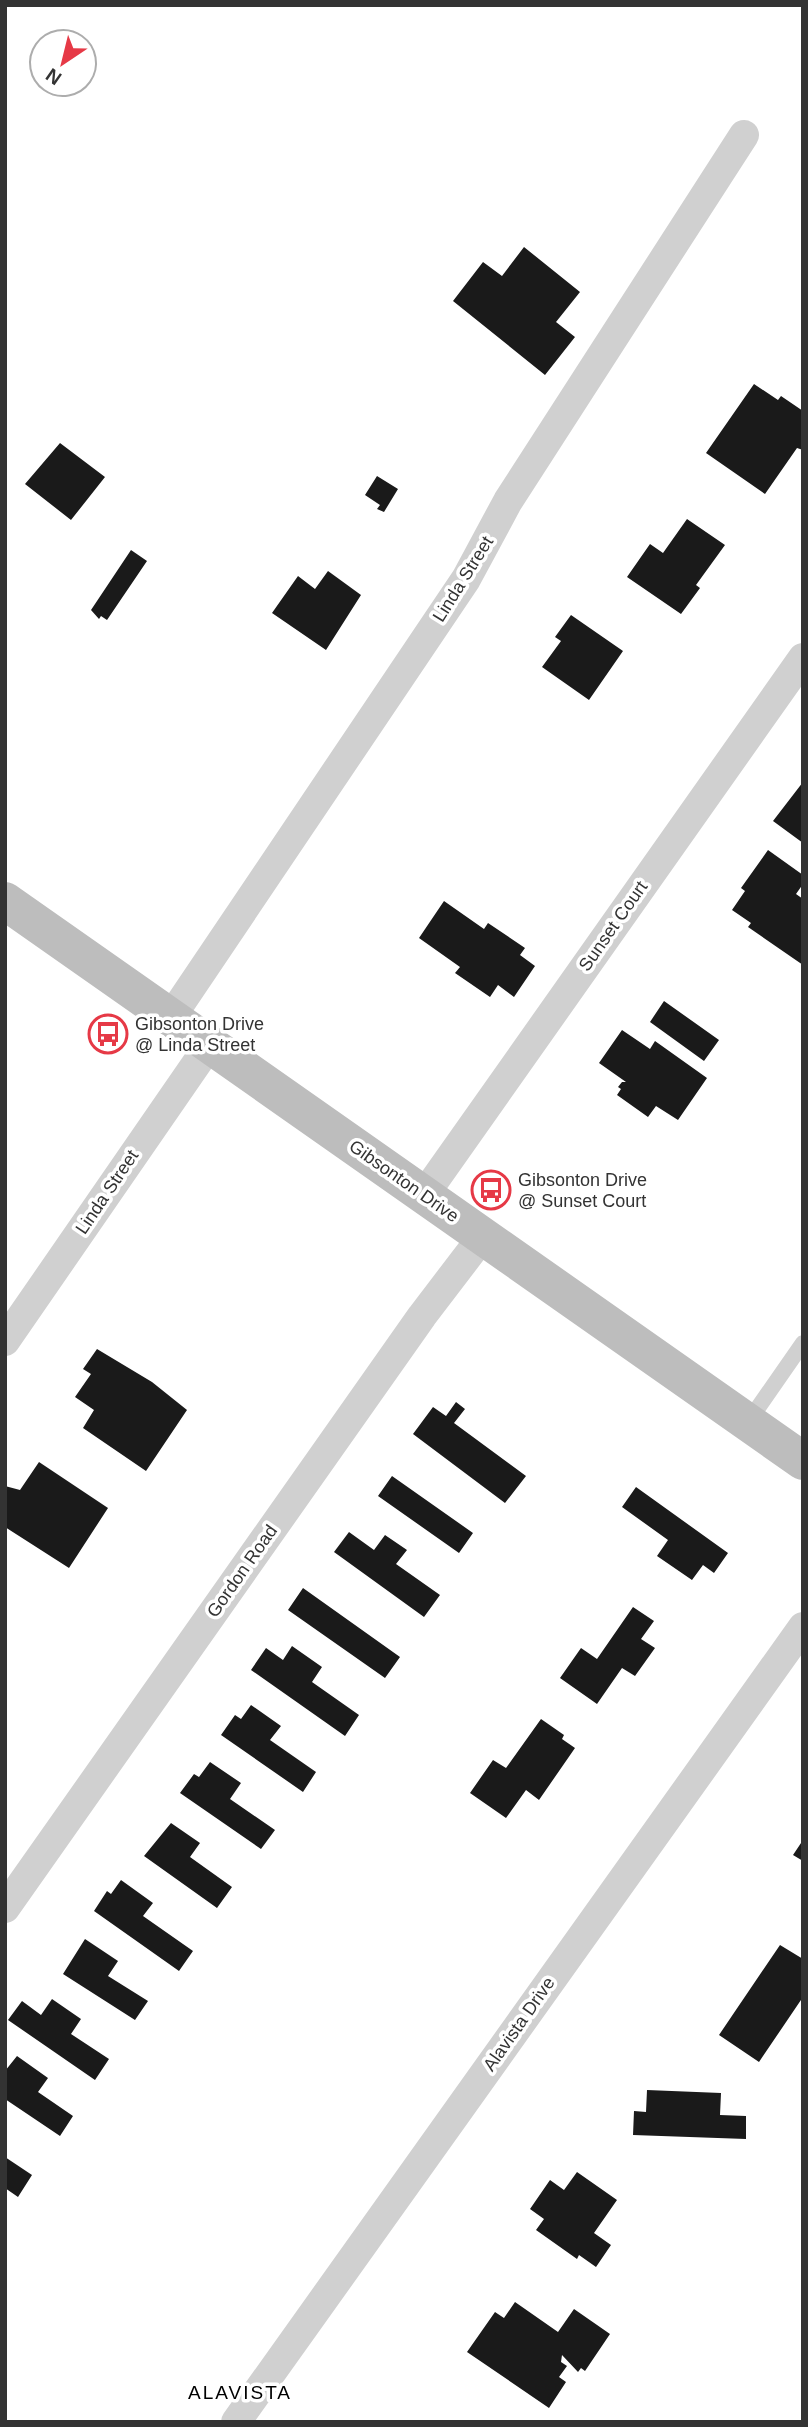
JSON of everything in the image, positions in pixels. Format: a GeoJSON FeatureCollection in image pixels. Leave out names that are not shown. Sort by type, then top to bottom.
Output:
{"type":"FeatureCollection","features":[{"type":"Feature","properties":{"kind":"main road","name":"Gibsonton Drive"},"geometry":{"type":"LineString","coordinates":[[5,901],[803,1461]]}},
{"type":"Feature","properties":{"kind":"street","name":"Linda Street"},"geometry":{"type":"LineString","coordinates":[[172,1017],[466,579],[508,501],[744,135]]}},
{"type":"Feature","properties":{"kind":"street","name":"Sunset Court"},"geometry":{"type":"LineString","coordinates":[[424,1195],[803,658]]}},
{"type":"Feature","properties":{"kind":"street","name":"Linda Street"},"geometry":{"type":"LineString","coordinates":[[5,1342],[210,1044]]}},
{"type":"Feature","properties":{"kind":"street","name":"Gordon Road"},"geometry":{"type":"LineString","coordinates":[[5,1908],[422,1316],[483,1236]]}},
{"type":"Feature","properties":{"kind":"street","name":"Alavista Drive"},"geometry":{"type":"LineString","coordinates":[[236,2422],[803,1627]]}},
{"type":"Feature","properties":{"kind":"lane"},"geometry":{"type":"LineString","coordinates":[[748,1422],[803,1343]]}},
{"type":"Feature","properties":{"kind":"building"},"geometry":{"type":"Polygon","coordinates":[[[524,247],[580,292],[556,322],[575,337],[545,375],[453,301],[483,262],[502,276],[524,247]]]}},
{"type":"Feature","properties":{"kind":"building"},"geometry":{"type":"Polygon","coordinates":[[[754,384],[778,400],[781,396],[803,411],[803,450],[797,448],[765,494],[706,453],[754,384]]]}},
{"type":"Feature","properties":{"kind":"building"},"geometry":{"type":"Polygon","coordinates":[[[60,443],[105,477],[71,520],[25,484],[60,443]]]}},
{"type":"Feature","properties":{"kind":"building"},"geometry":{"type":"Polygon","coordinates":[[[377,476],[398,489],[384,512],[377,509],[380,505],[365,495],[377,476]]]}},
{"type":"Feature","properties":{"kind":"building"},"geometry":{"type":"Polygon","coordinates":[[[687,519],[725,545],[696,585],[700,588],[681,614],[627,577],[650,544],[663,553],[687,519]]]}},
{"type":"Feature","properties":{"kind":"building"},"geometry":{"type":"Polygon","coordinates":[[[131,550],[147,561],[107,620],[101,616],[99,619],[91,610],[131,550]]]}},
{"type":"Feature","properties":{"kind":"building"},"geometry":{"type":"Polygon","coordinates":[[[328,571],[361,595],[326,650],[272,613],[298,576],[315,589],[328,571]]]}},
{"type":"Feature","properties":{"kind":"building"},"geometry":{"type":"Polygon","coordinates":[[[571,615],[623,651],[589,700],[542,667],[561,641],[555,637],[571,615]]]}},
{"type":"Feature","properties":{"kind":"building"},"geometry":{"type":"Polygon","coordinates":[[[803,782],[803,843],[773,821],[803,782]]]}},
{"type":"Feature","properties":{"kind":"building"},"geometry":{"type":"Polygon","coordinates":[[[768,850],[803,875],[803,884],[796,894],[803,899],[803,965],[748,927],[751,923],[732,910],[745,891],[741,888],[768,850]]]}},
{"type":"Feature","properties":{"kind":"building"},"geometry":{"type":"Polygon","coordinates":[[[444,901],[484,929],[488,923],[525,948],[520,955],[535,966],[514,997],[498,985],[490,997],[455,973],[460,967],[419,938],[444,901]]]}},
{"type":"Feature","properties":{"kind":"building"},"geometry":{"type":"Polygon","coordinates":[[[664,1001],[719,1040],[704,1061],[650,1022],[664,1001]]]}},
{"type":"Feature","properties":{"kind":"building"},"geometry":{"type":"Polygon","coordinates":[[[622,1030],[650,1049],[655,1041],[707,1078],[678,1120],[656,1106],[648,1117],[617,1095],[621,1089],[618,1087],[622,1082],[626,1082],[599,1063],[622,1030]]]}},
{"type":"Feature","properties":{"kind":"building"},"geometry":{"type":"Polygon","coordinates":[[[97,1349],[152,1382],[187,1410],[146,1471],[83,1428],[94,1410],[75,1397],[91,1374],[83,1369],[97,1349]]]}},
{"type":"Feature","properties":{"kind":"building"},"geometry":{"type":"Polygon","coordinates":[[[456,1402],[465,1409],[454,1423],[526,1476],[505,1503],[413,1434],[433,1407],[446,1416],[456,1402]]]}},
{"type":"Feature","properties":{"kind":"building"},"geometry":{"type":"Polygon","coordinates":[[[39,1462],[108,1508],[69,1568],[5,1527],[5,1486],[20,1490],[39,1462]]]}},
{"type":"Feature","properties":{"kind":"building"},"geometry":{"type":"Polygon","coordinates":[[[392,1476],[473,1533],[459,1553],[378,1496],[392,1476]]]}},
{"type":"Feature","properties":{"kind":"building"},"geometry":{"type":"Polygon","coordinates":[[[636,1487],[728,1553],[714,1573],[703,1565],[692,1580],[657,1556],[668,1540],[622,1507],[636,1487]]]}},
{"type":"Feature","properties":{"kind":"building"},"geometry":{"type":"Polygon","coordinates":[[[349,1532],[374,1550],[385,1535],[407,1550],[396,1564],[440,1595],[424,1617],[334,1552],[349,1532]]]}},
{"type":"Feature","properties":{"kind":"building"},"geometry":{"type":"Polygon","coordinates":[[[303,1588],[400,1657],[385,1678],[288,1610],[303,1588]]]}},
{"type":"Feature","properties":{"kind":"building"},"geometry":{"type":"Polygon","coordinates":[[[633,1607],[654,1621],[641,1639],[655,1648],[635,1676],[622,1668],[597,1704],[560,1678],[581,1648],[597,1659],[633,1607]]]}},
{"type":"Feature","properties":{"kind":"building"},"geometry":{"type":"Polygon","coordinates":[[[292,1646],[322,1667],[312,1682],[359,1715],[345,1736],[251,1670],[266,1648],[283,1660],[292,1646]]]}},
{"type":"Feature","properties":{"kind":"building"},"geometry":{"type":"Polygon","coordinates":[[[251,1705],[281,1726],[270,1740],[316,1772],[303,1792],[221,1735],[235,1715],[241,1719],[251,1705]]]}},
{"type":"Feature","properties":{"kind":"building"},"geometry":{"type":"Polygon","coordinates":[[[541,1719],[564,1735],[562,1739],[575,1748],[539,1800],[526,1790],[506,1818],[470,1793],[493,1760],[506,1768],[541,1719]]]}},
{"type":"Feature","properties":{"kind":"building"},"geometry":{"type":"Polygon","coordinates":[[[210,1762],[241,1783],[230,1799],[275,1830],[261,1849],[180,1793],[194,1774],[199,1777],[210,1762]]]}},
{"type":"Feature","properties":{"kind":"building"},"geometry":{"type":"Polygon","coordinates":[[[171,1823],[200,1843],[190,1857],[232,1887],[217,1908],[144,1856],[171,1823]]]}},
{"type":"Feature","properties":{"kind":"building"},"geometry":{"type":"Polygon","coordinates":[[[803,1840],[803,1861],[793,1855],[803,1840]]]}},
{"type":"Feature","properties":{"kind":"building"},"geometry":{"type":"Polygon","coordinates":[[[121,1880],[153,1903],[143,1916],[193,1951],[179,1971],[94,1911],[107,1891],[111,1894],[121,1880]]]}},
{"type":"Feature","properties":{"kind":"building"},"geometry":{"type":"Polygon","coordinates":[[[85,1939],[118,1961],[108,1976],[148,2001],[135,2020],[63,1974],[85,1939]]]}},
{"type":"Feature","properties":{"kind":"building"},"geometry":{"type":"Polygon","coordinates":[[[780,1945],[803,1959],[803,1997],[759,2062],[719,2035],[780,1945]]]}},
{"type":"Feature","properties":{"kind":"building"},"geometry":{"type":"Polygon","coordinates":[[[52,1999],[81,2019],[71,2034],[109,2059],[95,2080],[8,2020],[22,2001],[41,2015],[52,1999]]]}},
{"type":"Feature","properties":{"kind":"building"},"geometry":{"type":"Polygon","coordinates":[[[17,2056],[48,2078],[38,2092],[73,2116],[60,2136],[5,2099],[5,2071],[17,2056]]]}},
{"type":"Feature","properties":{"kind":"building"},"geometry":{"type":"Polygon","coordinates":[[[647,2090],[721,2093],[720,2115],[746,2116],[746,2139],[633,2135],[634,2111],[646,2112],[647,2090]]]}},
{"type":"Feature","properties":{"kind":"building"},"geometry":{"type":"Polygon","coordinates":[[[5,2157],[32,2175],[18,2197],[5,2188],[5,2157]]]}},
{"type":"Feature","properties":{"kind":"building"},"geometry":{"type":"Polygon","coordinates":[[[577,2172],[617,2200],[594,2233],[611,2245],[596,2267],[579,2255],[577,2259],[536,2230],[544,2219],[530,2209],[550,2180],[564,2190],[577,2172]]]}},
{"type":"Feature","properties":{"kind":"building"},"geometry":{"type":"Polygon","coordinates":[[[515,2302],[558,2332],[574,2309],[610,2334],[585,2371],[581,2368],[578,2372],[562,2355],[561,2362],[567,2366],[559,2377],[566,2382],[549,2408],[467,2352],[495,2312],[504,2318],[515,2302]]]}},
{"type":"Feature","properties":{"kind":"place","name":"Gibsonton Drive @ Linda Street"},"geometry":{"type":"Point","coordinates":[108,1034]}},
{"type":"Feature","properties":{"kind":"place","name":"Gibsonton Drive @ Sunset Court"},"geometry":{"type":"Point","coordinates":[491,1190]}},
{"type":"Feature","properties":{"kind":"district","name":"ALAVISTA"},"geometry":{"type":"Point","coordinates":[240,2392]}}]}
